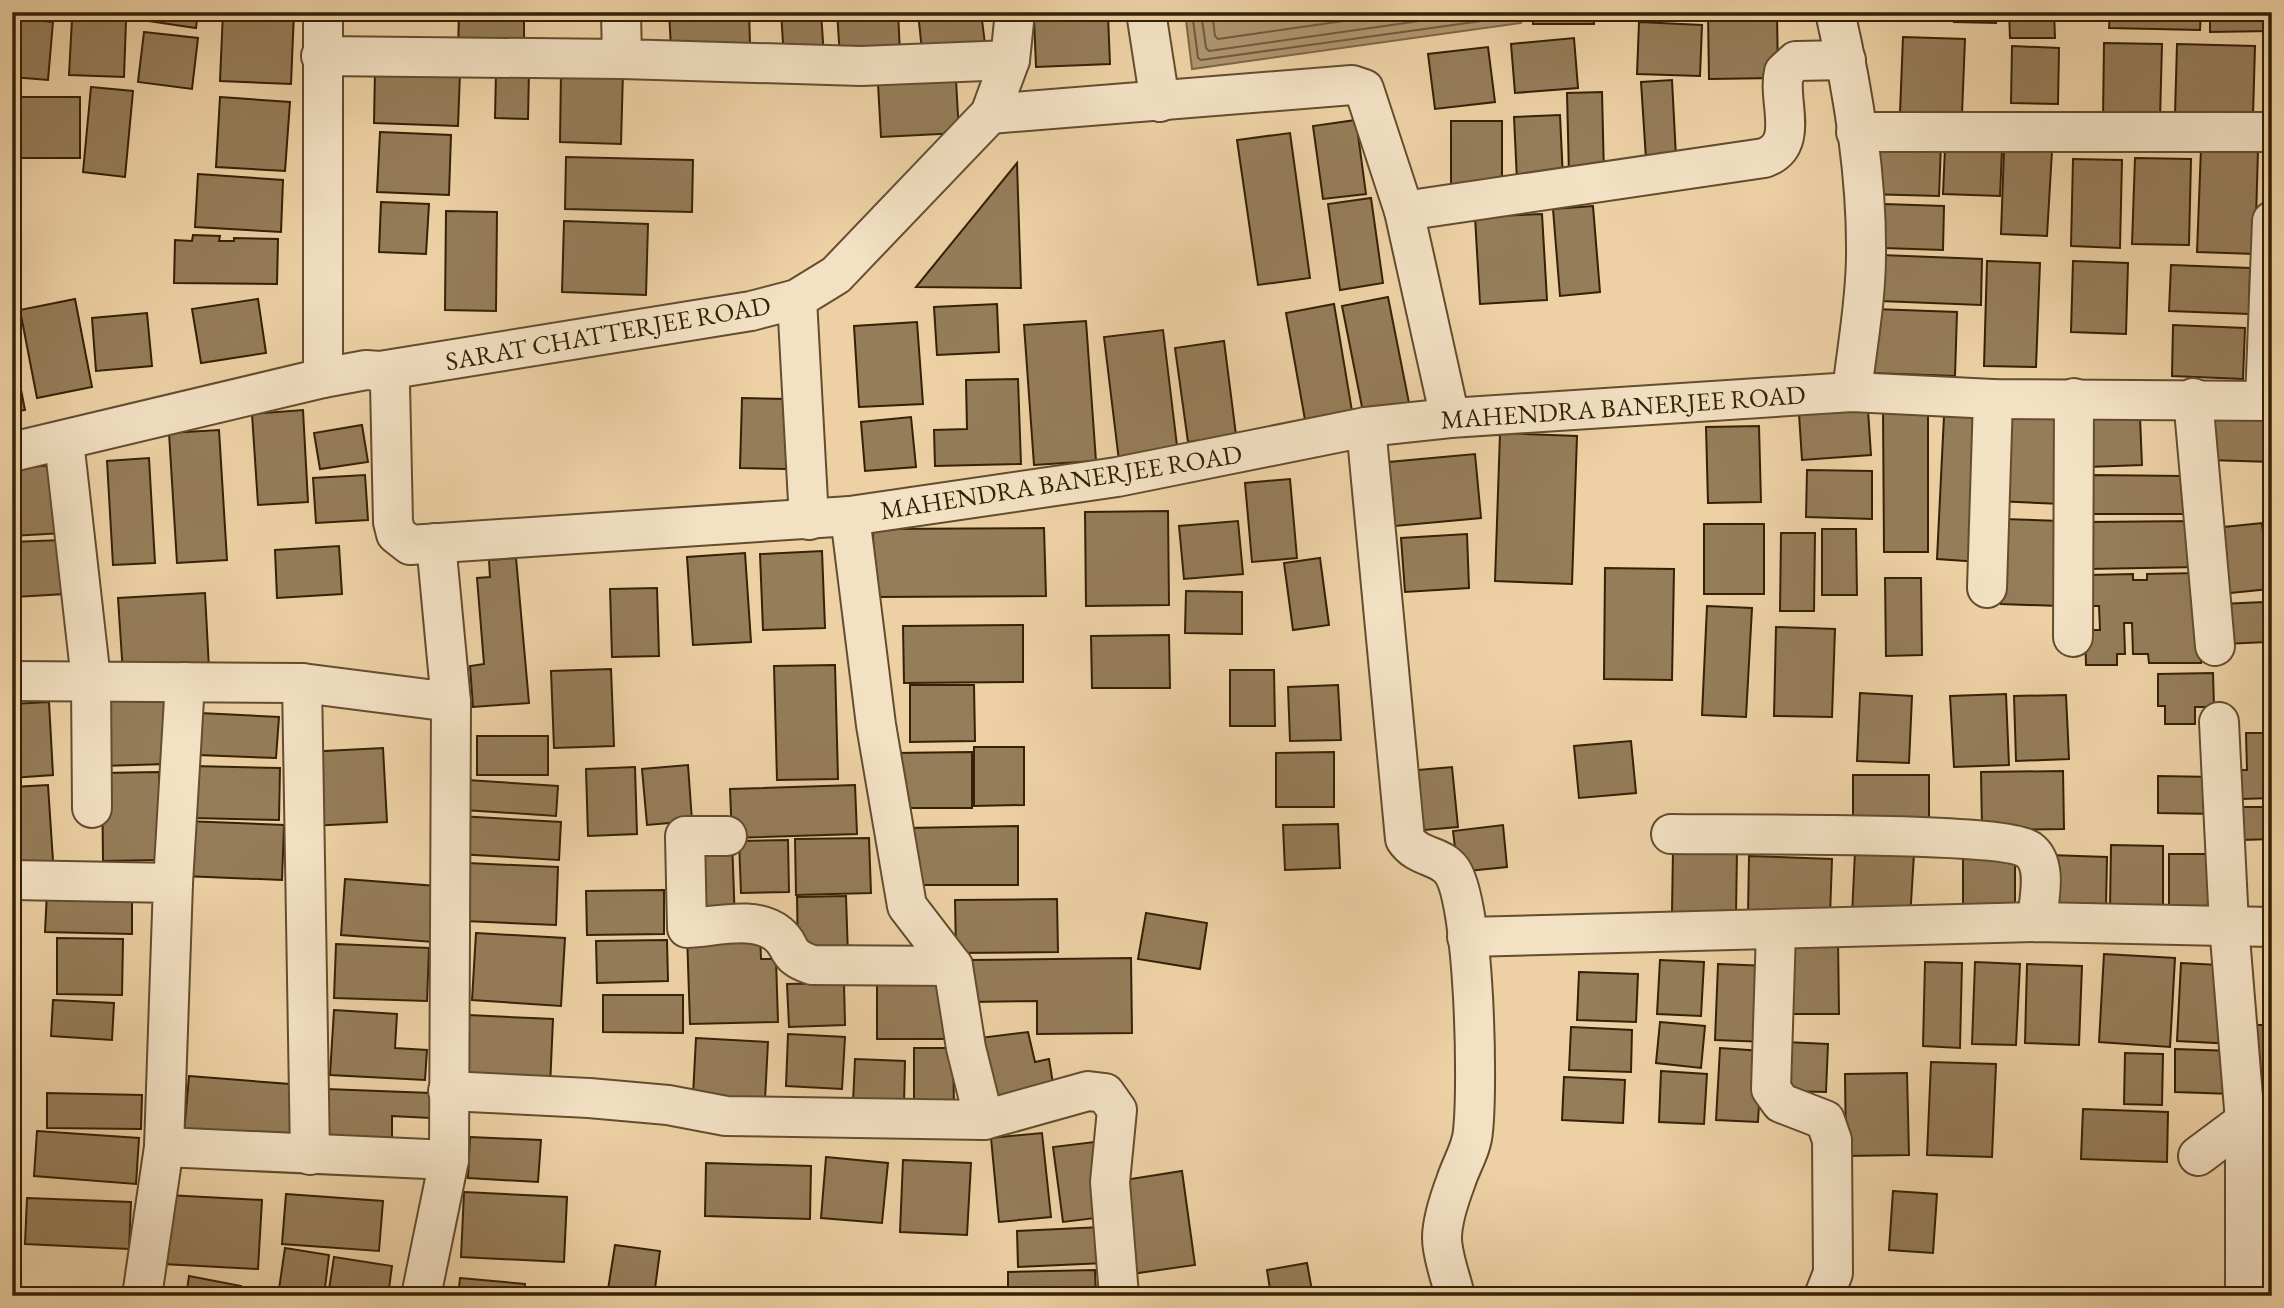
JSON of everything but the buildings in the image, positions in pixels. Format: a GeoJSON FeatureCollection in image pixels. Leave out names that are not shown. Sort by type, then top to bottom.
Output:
{"type":"FeatureCollection","features":[{"type":"Feature","properties":{"kind":"street"},"geometry":{"type":"LineString","coordinates":[[323,12],[323,378]]}},
{"type":"Feature","properties":{"kind":"street"},"geometry":{"type":"LineString","coordinates":[[621,12],[622,59]]}},
{"type":"Feature","properties":{"kind":"street","name":"SARAT CHATTERJEE ROAD"},"geometry":{"type":"LineString","coordinates":[[380,371],[751,311],[797,299],[836,275],[990,114],[1010,60],[1015,12]]}},
{"type":"Feature","properties":{"kind":"street"},"geometry":{"type":"LineString","coordinates":[[1146,12],[1160,102]]}},
{"type":"Feature","properties":{"kind":"street"},"geometry":{"type":"LineString","coordinates":[[1835,12],[1846,60],[1856,132],[1866,257],[1852,392]]}},
{"type":"Feature","properties":{"kind":"street"},"geometry":{"type":"LineString","coordinates":[[321,56],[622,59],[861,66],[1010,60]]}},
{"type":"Feature","properties":{"kind":"street"},"geometry":{"type":"LineString","coordinates":[[1404,211],[1774,155],[1783,145],[1786,130],[1782,81],[1789,65],[1796,61],[1846,60]]}},
{"type":"Feature","properties":{"kind":"street"},"geometry":{"type":"LineString","coordinates":[[990,114],[1352,85],[1364,89],[1404,211],[1450,418]]}},
{"type":"Feature","properties":{"kind":"street"},"geometry":{"type":"LineString","coordinates":[[2272,125],[2272,143]]}},
{"type":"Feature","properties":{"kind":"street"},"geometry":{"type":"LineString","coordinates":[[1856,132],[2271,132]]}},
{"type":"Feature","properties":{"kind":"street"},"geometry":{"type":"LineString","coordinates":[[2269,400],[2272,221]]}},
{"type":"Feature","properties":{"kind":"street"},"geometry":{"type":"LineString","coordinates":[[797,299],[809,520]]}},
{"type":"Feature","properties":{"kind":"street"},"geometry":{"type":"LineString","coordinates":[[12,452],[323,378],[366,370],[380,371]]}},
{"type":"Feature","properties":{"kind":"street","name":"MAHENDRA BANERJEE ROAD"},"geometry":{"type":"LineString","coordinates":[[380,371],[390,384],[393,522],[396,534],[410,545],[850,516],[1118,477],[1366,427],[1450,418],[1852,392],[1993,399],[2269,400]]}},
{"type":"Feature","properties":{"kind":"street"},"geometry":{"type":"LineString","coordinates":[[2073,638],[2074,398]]}},
{"type":"Feature","properties":{"kind":"street"},"geometry":{"type":"LineString","coordinates":[[2193,398],[2215,646]]}},
{"type":"Feature","properties":{"kind":"street"},"geometry":{"type":"LineString","coordinates":[[1987,588],[1993,399]]}},
{"type":"Feature","properties":{"kind":"street"},"geometry":{"type":"LineString","coordinates":[[1366,427],[1405,839],[1412,849],[1442,863],[1451,871],[1457,886],[1467,937],[1475,1039],[1474,1134],[1454,1184],[1442,1238],[1455,1296]]}},
{"type":"Feature","properties":{"kind":"street"},"geometry":{"type":"LineString","coordinates":[[64,441],[91,680],[92,808]]}},
{"type":"Feature","properties":{"kind":"street"},"geometry":{"type":"LineString","coordinates":[[850,516],[876,725],[907,906],[954,966],[966,1048],[984,1120]]}},
{"type":"Feature","properties":{"kind":"street"},"geometry":{"type":"LineString","coordinates":[[421,1296],[449,1160],[451,702],[436,543]]}},
{"type":"Feature","properties":{"kind":"street"},"geometry":{"type":"LineString","coordinates":[[12,681],[302,683],[451,702]]}},
{"type":"Feature","properties":{"kind":"street"},"geometry":{"type":"LineString","coordinates":[[142,1296],[164,1147],[173,883],[185,682]]}},
{"type":"Feature","properties":{"kind":"street"},"geometry":{"type":"LineString","coordinates":[[302,683],[310,1155]]}},
{"type":"Feature","properties":{"kind":"street"},"geometry":{"type":"LineString","coordinates":[[2219,722],[2229,925],[2258,1122],[2245,1296]]}},
{"type":"Feature","properties":{"kind":"street"},"geometry":{"type":"LineString","coordinates":[[1671,834],[1955,839],[2010,844],[2030,851],[2041,868],[2037,922]]}},
{"type":"Feature","properties":{"kind":"street"},"geometry":{"type":"LineString","coordinates":[[727,836],[685,836],[687,928],[755,922],[779,934],[794,959],[812,965],[954,966]]}},
{"type":"Feature","properties":{"kind":"street"},"geometry":{"type":"LineString","coordinates":[[12,880],[173,883]]}},
{"type":"Feature","properties":{"kind":"street"},"geometry":{"type":"LineString","coordinates":[[1467,937],[1776,931],[2037,922],[2272,927]]}},
{"type":"Feature","properties":{"kind":"street"},"geometry":{"type":"LineString","coordinates":[[1776,931],[1771,1089],[1781,1104],[1825,1120],[1832,1140],[1833,1273],[1824,1296]]}},
{"type":"Feature","properties":{"kind":"street"},"geometry":{"type":"LineString","coordinates":[[448,1091],[668,1105],[726,1116],[984,1120],[1088,1091],[1105,1093],[1117,1110],[1110,1182],[1119,1296]]}},
{"type":"Feature","properties":{"kind":"street"},"geometry":{"type":"LineString","coordinates":[[2198,1156],[2258,1122]]}},
{"type":"Feature","properties":{"kind":"street"},"geometry":{"type":"LineString","coordinates":[[164,1147],[449,1160]]}},
{"type":"Feature","properties":{"kind":"water"},"geometry":{"type":"Polygon","coordinates":[[[1185,12],[1520,12],[1521,23],[1192,69],[1185,12]]]}}]}
